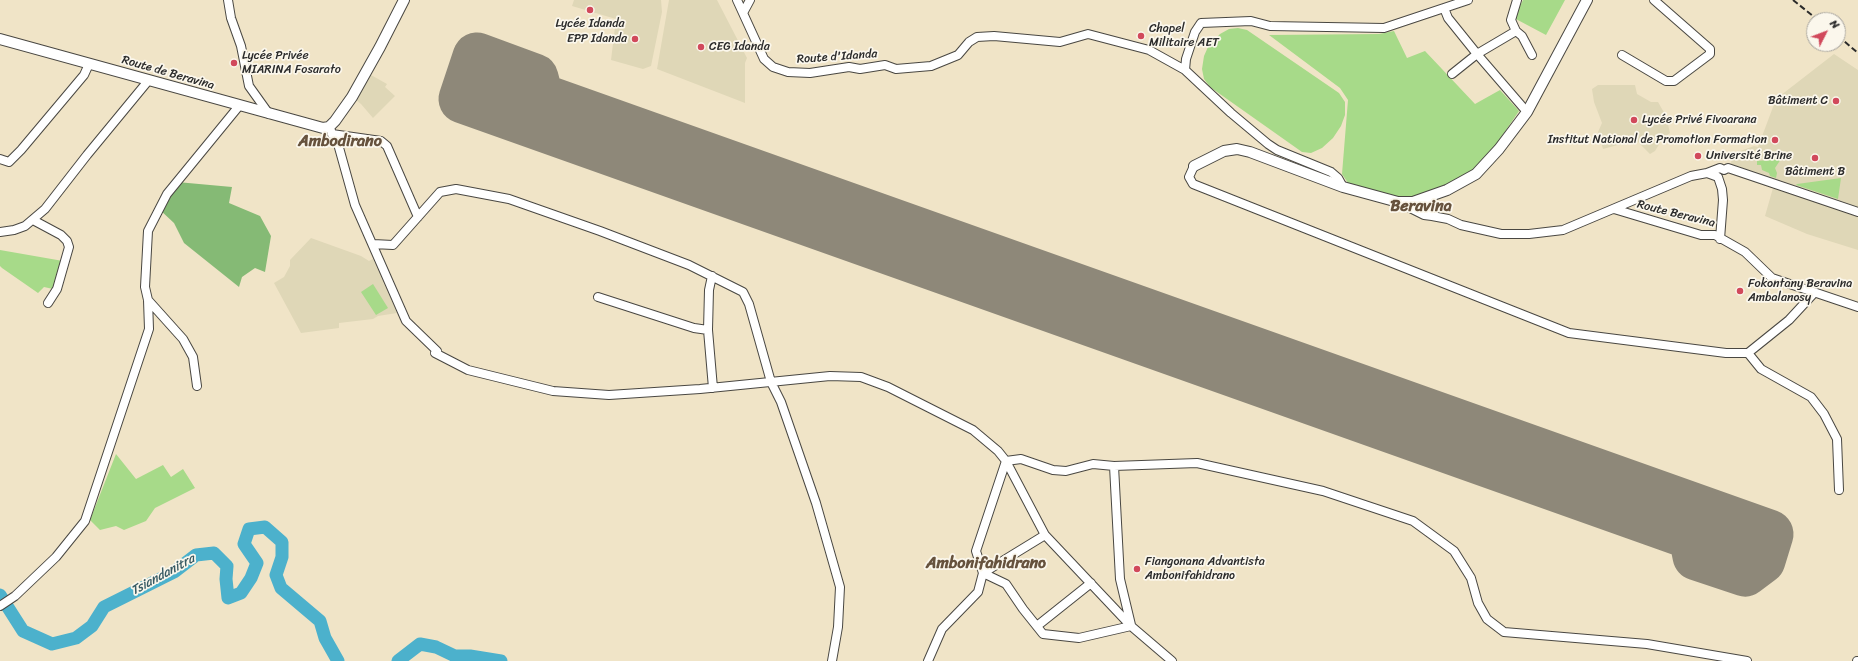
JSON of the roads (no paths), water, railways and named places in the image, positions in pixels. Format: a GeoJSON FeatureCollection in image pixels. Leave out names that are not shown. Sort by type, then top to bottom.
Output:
{"type":"FeatureCollection","features":[{"type":"Feature","properties":{"kind":"street"},"geometry":{"type":"LineString","coordinates":[[228,0],[231,18],[242,46],[249,86],[269,114]]}},
{"type":"Feature","properties":{"kind":"street"},"geometry":{"type":"LineString","coordinates":[[330,130],[352,97],[383,42],[404,0]]}},
{"type":"Feature","properties":{"kind":"street","name":"Route d'Idanda"},"geometry":{"type":"LineString","coordinates":[[737,0],[764,59],[773,67],[788,72],[810,73],[849,67],[860,69],[885,65],[896,68],[931,66],[958,55],[969,42],[977,37],[994,36],[1060,42],[1088,34],[1149,50],[1185,70],[1231,113],[1268,144],[1277,150],[1331,172],[1338,178],[1343,187]]}},
{"type":"Feature","properties":{"kind":"street"},"geometry":{"type":"LineString","coordinates":[[743,13],[750,0]]}},
{"type":"Feature","properties":{"kind":"street"},"geometry":{"type":"LineString","coordinates":[[1185,70],[1186,59],[1195,32],[1201,23],[1250,21],[1270,26],[1384,28],[1468,0]]}},
{"type":"Feature","properties":{"kind":"street"},"geometry":{"type":"LineString","coordinates":[[1517,0],[1511,20],[1516,32],[1522,36],[1532,55]]}},
{"type":"Feature","properties":{"kind":"street"},"geometry":{"type":"LineString","coordinates":[[1398,202],[1413,202],[1429,197],[1460,184],[1476,174],[1499,149],[1527,112],[1587,0]]}},
{"type":"Feature","properties":{"kind":"street"},"geometry":{"type":"LineString","coordinates":[[1622,55],[1666,81],[1674,81],[1710,54],[1710,49],[1654,0]]}},
{"type":"Feature","properties":{"kind":"street"},"geometry":{"type":"LineString","coordinates":[[1444,8],[1448,18],[1527,112]]}},
{"type":"Feature","properties":{"kind":"street"},"geometry":{"type":"LineString","coordinates":[[1452,74],[1477,54],[1516,32]]}},
{"type":"Feature","properties":{"kind":"street","name":"Route de Beravina"},"geometry":{"type":"LineString","coordinates":[[0,39],[317,128],[330,130]]}},
{"type":"Feature","properties":{"kind":"street"},"geometry":{"type":"LineString","coordinates":[[0,159],[9,162],[21,150],[84,75],[89,64]]}},
{"type":"Feature","properties":{"kind":"street"},"geometry":{"type":"LineString","coordinates":[[0,232],[14,230],[25,226],[33,220],[60,191],[87,154],[148,81]]}},
{"type":"Feature","properties":{"kind":"street"},"geometry":{"type":"LineString","coordinates":[[2,606],[15,596],[56,557],[85,521],[149,329],[148,300],[145,287],[148,231],[167,194],[239,106]]}},
{"type":"Feature","properties":{"kind":"street"},"geometry":{"type":"LineString","coordinates":[[330,130],[381,141],[387,146],[418,217]]}},
{"type":"Feature","properties":{"kind":"street"},"geometry":{"type":"LineString","coordinates":[[330,130],[338,144],[355,205],[406,321],[437,351],[435,352],[468,370],[553,391],[609,394],[713,388],[830,376],[861,377],[888,387],[972,430],[998,451],[1006,461],[1045,535],[1131,626],[1172,661]]}},
{"type":"Feature","properties":{"kind":"street"},"geometry":{"type":"LineString","coordinates":[[1814,293],[1789,320],[1748,353],[1726,354],[1569,333],[1193,184],[1189,177],[1194,166],[1224,151],[1237,149],[1250,152],[1343,187],[1398,202],[1424,215],[1448,219],[1461,225],[1501,234],[1529,234],[1563,230],[1691,176],[1713,170],[1728,168],[1858,212]]}},
{"type":"Feature","properties":{"kind":"street"},"geometry":{"type":"LineString","coordinates":[[1706,173],[1718,177],[1722,188],[1724,200],[1720,239]]}},
{"type":"Feature","properties":{"kind":"street"},"geometry":{"type":"LineString","coordinates":[[373,244],[393,245],[440,192],[456,189],[509,199],[660,253],[690,265],[743,292],[749,304],[771,382],[782,402],[816,503],[840,587],[838,627],[832,661]]}},
{"type":"Feature","properties":{"kind":"street"},"geometry":{"type":"LineString","coordinates":[[1429,197],[1428,209],[1432,216]]}},
{"type":"Feature","properties":{"kind":"street","name":"Route Beravina"},"geometry":{"type":"LineString","coordinates":[[1614,208],[1701,235],[1715,235],[1745,252],[1772,278],[1858,307]]}},
{"type":"Feature","properties":{"kind":"street"},"geometry":{"type":"LineString","coordinates":[[33,220],[64,238],[69,247],[58,289],[48,303]]}},
{"type":"Feature","properties":{"kind":"street"},"geometry":{"type":"LineString","coordinates":[[712,276],[709,290],[708,330],[713,388]]}},
{"type":"Feature","properties":{"kind":"street"},"geometry":{"type":"LineString","coordinates":[[598,297],[694,328],[708,330]]}},
{"type":"Feature","properties":{"kind":"street"},"geometry":{"type":"LineString","coordinates":[[148,300],[183,340],[193,357],[197,386]]}},
{"type":"Feature","properties":{"kind":"street"},"geometry":{"type":"LineString","coordinates":[[1748,353],[1761,369],[1811,398],[1824,414],[1837,439],[1839,490]]}},
{"type":"Feature","properties":{"kind":"street"},"geometry":{"type":"LineString","coordinates":[[1006,461],[1021,459],[1053,470],[1066,471],[1093,464],[1114,466],[1197,463],[1323,491],[1413,521],[1454,551],[1471,578],[1478,603],[1486,619],[1504,632],[1647,644],[1747,661]]}},
{"type":"Feature","properties":{"kind":"street"},"geometry":{"type":"LineString","coordinates":[[928,661],[942,629],[978,592],[983,573],[976,551],[1006,461]]}},
{"type":"Feature","properties":{"kind":"street"},"geometry":{"type":"LineString","coordinates":[[1114,466],[1120,579],[1131,626]]}},
{"type":"Feature","properties":{"kind":"street"},"geometry":{"type":"LineString","coordinates":[[983,573],[1045,535]]}},
{"type":"Feature","properties":{"kind":"street"},"geometry":{"type":"LineString","coordinates":[[983,573],[1006,584],[1043,634],[1079,638],[1131,626]]}},
{"type":"Feature","properties":{"kind":"street"},"geometry":{"type":"LineString","coordinates":[[1037,626],[1091,583]]}},
{"type":"Feature","properties":{"kind":"waterway","name":"Tsiandanitra"},"geometry":{"type":"LineString","coordinates":[[0,595],[23,631],[52,644],[76,638],[92,626],[104,607],[174,572],[196,555],[214,553],[227,566],[226,579],[228,598],[241,593],[251,578],[257,563],[244,544],[249,529],[265,527],[282,542],[282,557],[276,575],[281,588],[320,621],[325,638],[338,661]]}},
{"type":"Feature","properties":{"kind":"waterway","name":"Tsiandanitra"},"geometry":{"type":"LineString","coordinates":[[398,661],[420,644],[436,647],[455,656],[470,656],[501,661]]}},
{"type":"Feature","properties":{"kind":"railway"},"geometry":{"type":"LineString","coordinates":[[1793,0],[1808,12]]}},
{"type":"Feature","properties":{"kind":"railway"},"geometry":{"type":"LineString","coordinates":[[1846,43],[1858,53]]}},
{"type":"Feature","properties":{"kind":"place","name":"Lycée Idanda"},"geometry":{"type":"Point","coordinates":[590,10]}},
{"type":"Feature","properties":{"kind":"place","name":"Chapel Militaire AET"},"geometry":{"type":"Point","coordinates":[1141,36]}},
{"type":"Feature","properties":{"kind":"place","name":"EPP Idanda"},"geometry":{"type":"Point","coordinates":[635,39]}},
{"type":"Feature","properties":{"kind":"place","name":"CEG Idanda"},"geometry":{"type":"Point","coordinates":[701,47]}},
{"type":"Feature","properties":{"kind":"place","name":"Lycée Privée MIARINA Fosarato"},"geometry":{"type":"Point","coordinates":[234,63]}},
{"type":"Feature","properties":{"kind":"place","name":"Bâtiment C"},"geometry":{"type":"Point","coordinates":[1836,101]}},
{"type":"Feature","properties":{"kind":"place","name":"Lycée Privé Fivoarana"},"geometry":{"type":"Point","coordinates":[1634,120]}},
{"type":"Feature","properties":{"kind":"place","name":"Institut National de Promotion Formation"},"geometry":{"type":"Point","coordinates":[1775,140]}},
{"type":"Feature","properties":{"kind":"place","name":"Université Brine"},"geometry":{"type":"Point","coordinates":[1698,156]}},
{"type":"Feature","properties":{"kind":"place","name":"Bâtiment B"},"geometry":{"type":"Point","coordinates":[1815,158]}},
{"type":"Feature","properties":{"kind":"place","name":"Fokontany Beravina Ambalanosy"},"geometry":{"type":"Point","coordinates":[1740,291]}},
{"type":"Feature","properties":{"kind":"place","name":"Fiangonana Advantista Ambonifahidrano"},"geometry":{"type":"Point","coordinates":[1137,569]}},
{"type":"Feature","properties":{"kind":"district","name":"Ambodirano"},"geometry":{"type":"Point","coordinates":[340,142]}},
{"type":"Feature","properties":{"kind":"district","name":"Beravina"},"geometry":{"type":"Point","coordinates":[1421,207]}},
{"type":"Feature","properties":{"kind":"district","name":"Ambonifahidrano"},"geometry":{"type":"Point","coordinates":[986,564]}}]}
